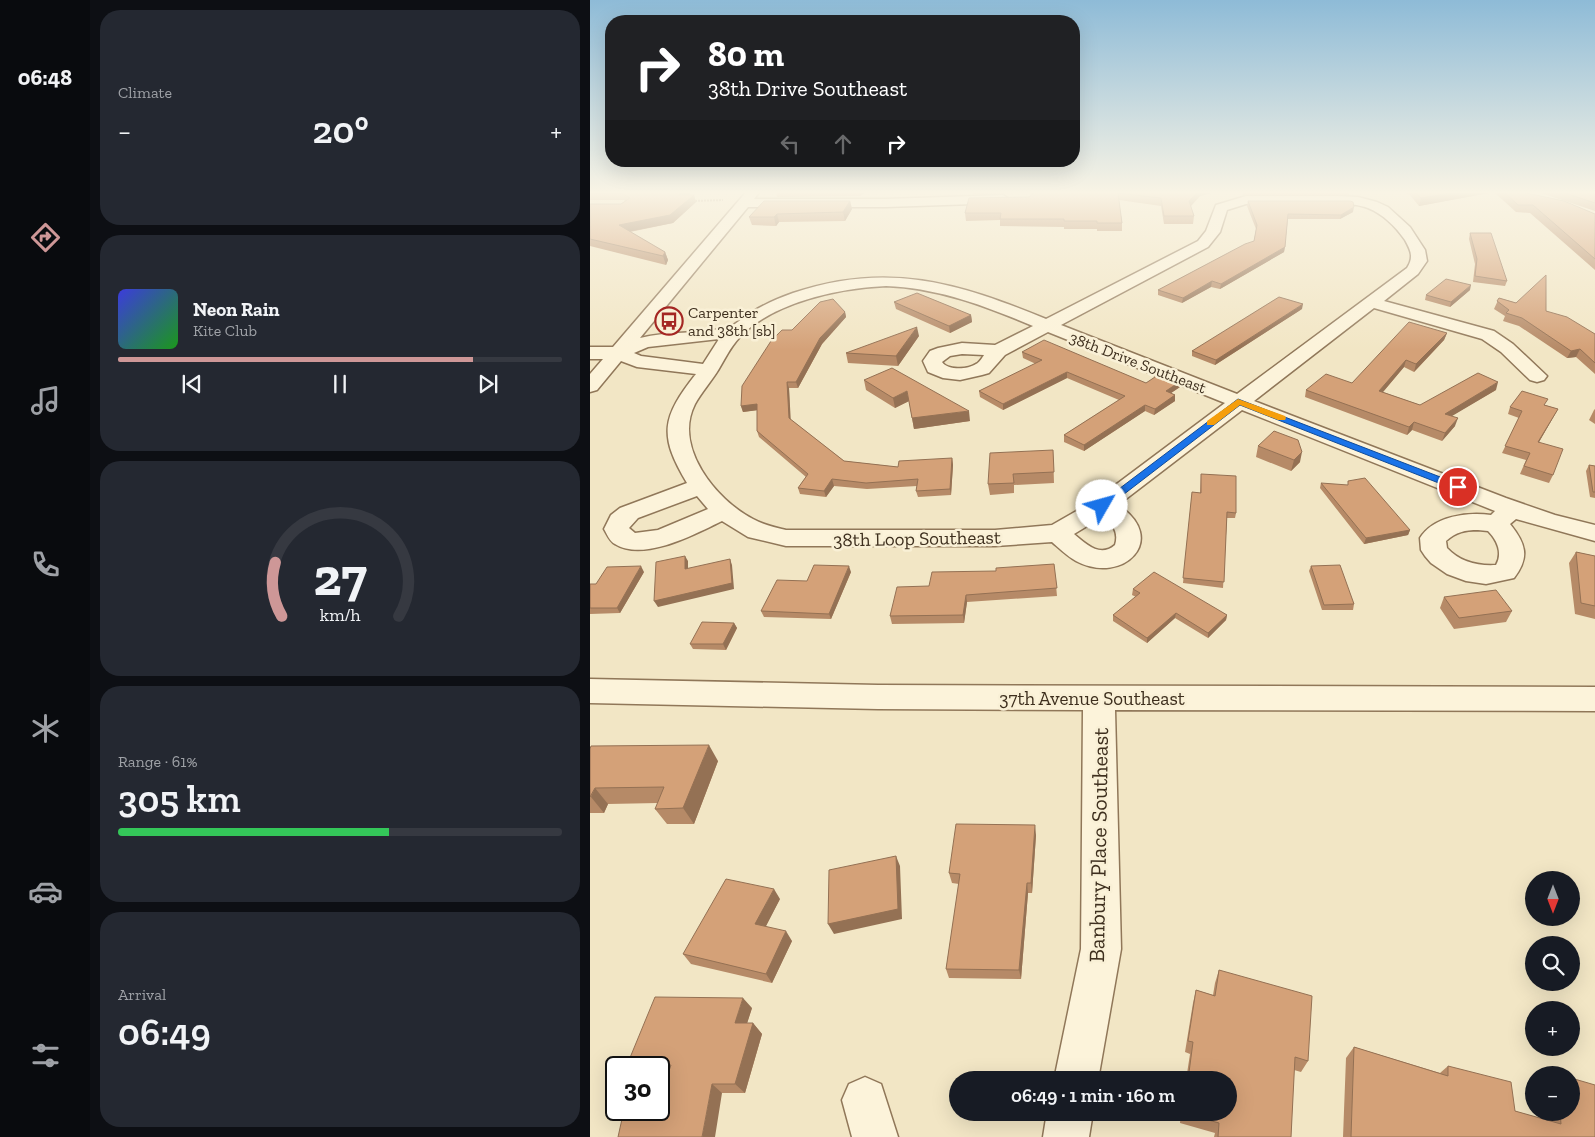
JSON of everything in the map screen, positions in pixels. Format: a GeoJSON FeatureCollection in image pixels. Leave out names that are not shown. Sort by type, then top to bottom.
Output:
{"type":"FeatureCollection","features":[{"type":"Feature","properties":{"kind":"street"},"geometry":{"type":"LineString","coordinates":[[590,386],[709,244]]}},
{"type":"Feature","properties":{"kind":"street"},"geometry":{"type":"LineString","coordinates":[[998,351],[1203,244]]}},
{"type":"Feature","properties":{"kind":"street"},"geometry":{"type":"LineString","coordinates":[[1238,401],[1413,271],[1420,261],[1418,250],[1414,244]]}},
{"type":"Feature","properties":{"kind":"street","name":"38th Drive Southeast"},"geometry":{"type":"LineString","coordinates":[[618,353],[637,361],[708,370],[738,328],[770,310],[803,296],[838,287],[874,282],[904,281],[956,290],[1238,401],[1504,516],[1595,533]]}},
{"type":"Feature","properties":{"kind":"street"},"geometry":{"type":"LineString","coordinates":[[1371,302],[1488,335],[1507,348],[1538,376]]}},
{"type":"Feature","properties":{"kind":"street","name":"38th Drive Southeast"},"geometry":{"type":"LineString","coordinates":[[590,353],[618,353],[645,342],[735,332]]}},
{"type":"Feature","properties":{"kind":"street","name":"38th Loop Southeast"},"geometry":{"type":"LineString","coordinates":[[708,370],[680,413],[678,442],[693,474],[701,486],[724,511],[756,531],[786,538],[995,538],[1058,533],[1102,506],[1238,401]]}},
{"type":"Feature","properties":{"kind":"street"},"geometry":{"type":"LineString","coordinates":[[701,486],[629,513],[620,521],[616,529],[618,537],[626,542],[654,541],[724,511]]}},
{"type":"Feature","properties":{"kind":"street"},"geometry":{"type":"LineString","coordinates":[[1058,533],[1089,557],[1104,560],[1119,556],[1126,551],[1129,545],[1129,535],[1125,525],[1116,514],[1102,506]]}},
{"type":"Feature","properties":{"kind":"street","name":"37th Avenue Southeast"},"geometry":{"type":"LineString","coordinates":[[590,691],[878,698],[1595,699]]}},
{"type":"Feature","properties":{"kind":"street","name":"Banbury Place Southeast"},"geometry":{"type":"LineString","coordinates":[[1078,1071],[1101,949],[1099,698]]}},
{"type":"Feature","properties":{"kind":"street"},"geometry":{"type":"LineString","coordinates":[[1066,1137],[1069,1121]]}},
{"type":"Feature","properties":{"kind":"building"},"geometry":{"type":"Polygon","coordinates":[[[612,244],[651,244],[665,252],[663,256],[612,244]]]}},
{"type":"Feature","properties":{"kind":"building"},"geometry":{"type":"Polygon","coordinates":[[[1245,244],[1285,244],[1285,247],[1221,284],[1212,281],[1183,298],[1158,290],[1245,244]]]}},
{"type":"Feature","properties":{"kind":"building"},"geometry":{"type":"Polygon","coordinates":[[[1473,244],[1495,244],[1507,281],[1475,276],[1477,259],[1473,244]]]}},
{"type":"Feature","properties":{"kind":"building"},"geometry":{"type":"Polygon","coordinates":[[[1578,244],[1595,244],[1595,259],[1578,244]]]}},
{"type":"Feature","properties":{"kind":"building"},"geometry":{"type":"Polygon","coordinates":[[[1546,275],[1546,311],[1567,317],[1595,334],[1595,363],[1580,349],[1571,351],[1522,318],[1506,313],[1509,310],[1497,301],[1499,298],[1516,303],[1546,275]]]}},
{"type":"Feature","properties":{"kind":"building"},"geometry":{"type":"Polygon","coordinates":[[[1446,279],[1471,285],[1451,302],[1426,295],[1446,279]]]}},
{"type":"Feature","properties":{"kind":"building"},"geometry":{"type":"Polygon","coordinates":[[[917,293],[971,315],[949,326],[894,302],[917,293]]]}},
{"type":"Feature","properties":{"kind":"building"},"geometry":{"type":"Polygon","coordinates":[[[1279,297],[1303,304],[1216,360],[1192,351],[1279,297]]]}},
{"type":"Feature","properties":{"kind":"building"},"geometry":{"type":"Polygon","coordinates":[[[833,299],[845,312],[820,338],[796,382],[787,382],[789,418],[844,461],[898,467],[899,461],[952,458],[950,489],[916,491],[918,479],[866,483],[832,479],[824,491],[798,488],[808,474],[757,431],[757,404],[741,406],[742,386],[771,341],[782,330],[792,330],[820,302],[833,299]]]}},
{"type":"Feature","properties":{"kind":"building"},"geometry":{"type":"Polygon","coordinates":[[[1409,322],[1447,333],[1416,364],[1406,360],[1379,391],[1420,405],[1478,373],[1498,382],[1445,414],[1458,418],[1445,433],[1414,422],[1409,427],[1306,390],[1326,374],[1352,383],[1409,322]]]}},
{"type":"Feature","properties":{"kind":"building"},"geometry":{"type":"Polygon","coordinates":[[[917,327],[896,356],[846,353],[917,327]]]}},
{"type":"Feature","properties":{"kind":"building"},"geometry":{"type":"Polygon","coordinates":[[[1044,340],[1146,383],[1161,373],[1181,381],[1166,391],[1175,395],[1155,409],[1145,405],[1084,445],[1064,435],[1125,396],[1067,372],[1003,404],[979,391],[1042,360],[1022,352],[1044,340]]]}},
{"type":"Feature","properties":{"kind":"building"},"geometry":{"type":"Polygon","coordinates":[[[892,368],[969,411],[912,418],[907,391],[893,398],[864,380],[892,368]]]}},
{"type":"Feature","properties":{"kind":"building"},"geometry":{"type":"Polygon","coordinates":[[[1522,391],[1548,399],[1544,405],[1558,409],[1538,442],[1563,449],[1553,475],[1524,466],[1530,453],[1505,446],[1522,411],[1510,407],[1522,391]]]}},
{"type":"Feature","properties":{"kind":"building"},"geometry":{"type":"Polygon","coordinates":[[[1274,431],[1298,440],[1302,452],[1294,460],[1258,446],[1274,431]]]}},
{"type":"Feature","properties":{"kind":"building"},"geometry":{"type":"Polygon","coordinates":[[[1053,450],[1054,472],[1013,474],[1014,483],[988,484],[990,453],[1053,450]]]}},
{"type":"Feature","properties":{"kind":"building"},"geometry":{"type":"Polygon","coordinates":[[[1589,465],[1595,466],[1595,492],[1593,492],[1589,465]]]}},
{"type":"Feature","properties":{"kind":"building"},"geometry":{"type":"Polygon","coordinates":[[[1201,474],[1236,476],[1236,513],[1227,512],[1224,582],[1183,578],[1192,492],[1201,493],[1201,474]]]}},
{"type":"Feature","properties":{"kind":"building"},"geometry":{"type":"Polygon","coordinates":[[[1365,478],[1410,530],[1366,538],[1321,483],[1348,485],[1348,481],[1365,478]]]}},
{"type":"Feature","properties":{"kind":"building"},"geometry":{"type":"Polygon","coordinates":[[[1576,552],[1595,556],[1595,606],[1581,603],[1576,552]]]}},
{"type":"Feature","properties":{"kind":"building"},"geometry":{"type":"Polygon","coordinates":[[[685,556],[685,569],[730,559],[732,583],[654,601],[656,562],[685,556]]]}},
{"type":"Feature","properties":{"kind":"building"},"geometry":{"type":"Polygon","coordinates":[[[1054,564],[1057,588],[966,595],[963,615],[890,616],[897,587],[929,586],[932,572],[996,571],[996,568],[1054,564]]]}},
{"type":"Feature","properties":{"kind":"building"},"geometry":{"type":"Polygon","coordinates":[[[814,565],[849,566],[829,614],[761,611],[777,580],[807,581],[814,565]]]}},
{"type":"Feature","properties":{"kind":"building"},"geometry":{"type":"Polygon","coordinates":[[[1340,565],[1354,604],[1324,605],[1311,566],[1340,565]]]}},
{"type":"Feature","properties":{"kind":"building"},"geometry":{"type":"Polygon","coordinates":[[[641,566],[617,608],[590,608],[590,584],[596,584],[607,567],[641,566]]]}},
{"type":"Feature","properties":{"kind":"building"},"geometry":{"type":"Polygon","coordinates":[[[1154,572],[1227,615],[1208,633],[1176,613],[1147,638],[1113,615],[1140,593],[1133,589],[1154,572]]]}},
{"type":"Feature","properties":{"kind":"building"},"geometry":{"type":"Polygon","coordinates":[[[1496,590],[1512,611],[1459,618],[1444,597],[1496,590]]]}},
{"type":"Feature","properties":{"kind":"building"},"geometry":{"type":"Polygon","coordinates":[[[702,622],[734,623],[723,644],[690,644],[702,622]]]}},
{"type":"Feature","properties":{"kind":"building"},"geometry":{"type":"Polygon","coordinates":[[[709,745],[683,808],[655,809],[664,787],[595,788],[590,797],[591,746],[709,745]]]}},
{"type":"Feature","properties":{"kind":"building"},"geometry":{"type":"Polygon","coordinates":[[[956,824],[1035,825],[1031,883],[1027,883],[1019,970],[946,969],[960,874],[949,873],[956,824]]]}},
{"type":"Feature","properties":{"kind":"building"},"geometry":{"type":"Polygon","coordinates":[[[896,856],[898,909],[828,924],[829,870],[896,856]]]}},
{"type":"Feature","properties":{"kind":"building"},"geometry":{"type":"Polygon","coordinates":[[[726,879],[774,889],[755,924],[786,931],[766,974],[683,954],[726,879]]]}},
{"type":"Feature","properties":{"kind":"building"},"geometry":{"type":"Polygon","coordinates":[[[1219,970],[1312,996],[1308,1061],[1295,1057],[1291,1137],[1218,1137],[1219,1123],[1212,1121],[1237,1121],[1237,1071],[1189,1071],[1193,1042],[1188,1041],[1196,990],[1215,996],[1219,970]]]}},
{"type":"Feature","properties":{"kind":"building"},"geometry":{"type":"Polygon","coordinates":[[[655,997],[743,998],[735,1023],[753,1023],[735,1084],[712,1084],[702,1137],[618,1137],[622,1121],[670,1121],[670,1056],[631,1056],[655,997]]]}},
{"type":"Feature","properties":{"kind":"building"},"geometry":{"type":"Polygon","coordinates":[[[1354,1047],[1448,1076],[1448,1066],[1511,1082],[1515,1111],[1525,1114],[1525,1121],[1550,1121],[1561,1124],[1561,1121],[1580,1121],[1580,1081],[1595,1085],[1595,1137],[1351,1137],[1354,1047]]]}},
{"type":"Feature","properties":{"kind":"slow traffic"},"geometry":{"type":"LineString","coordinates":[[1211,423],[1238,401],[1282,418]]}},
{"type":"Feature","properties":{"kind":"place","name":"Carpenter and 38th [sb]"},"geometry":{"type":"Point","coordinates":[669,321]}},
{"type":"Feature","properties":{"kind":"route"},"geometry":{"type":"LineString","coordinates":[[1102,506],[1238,401],[1458,487]]}}]}
